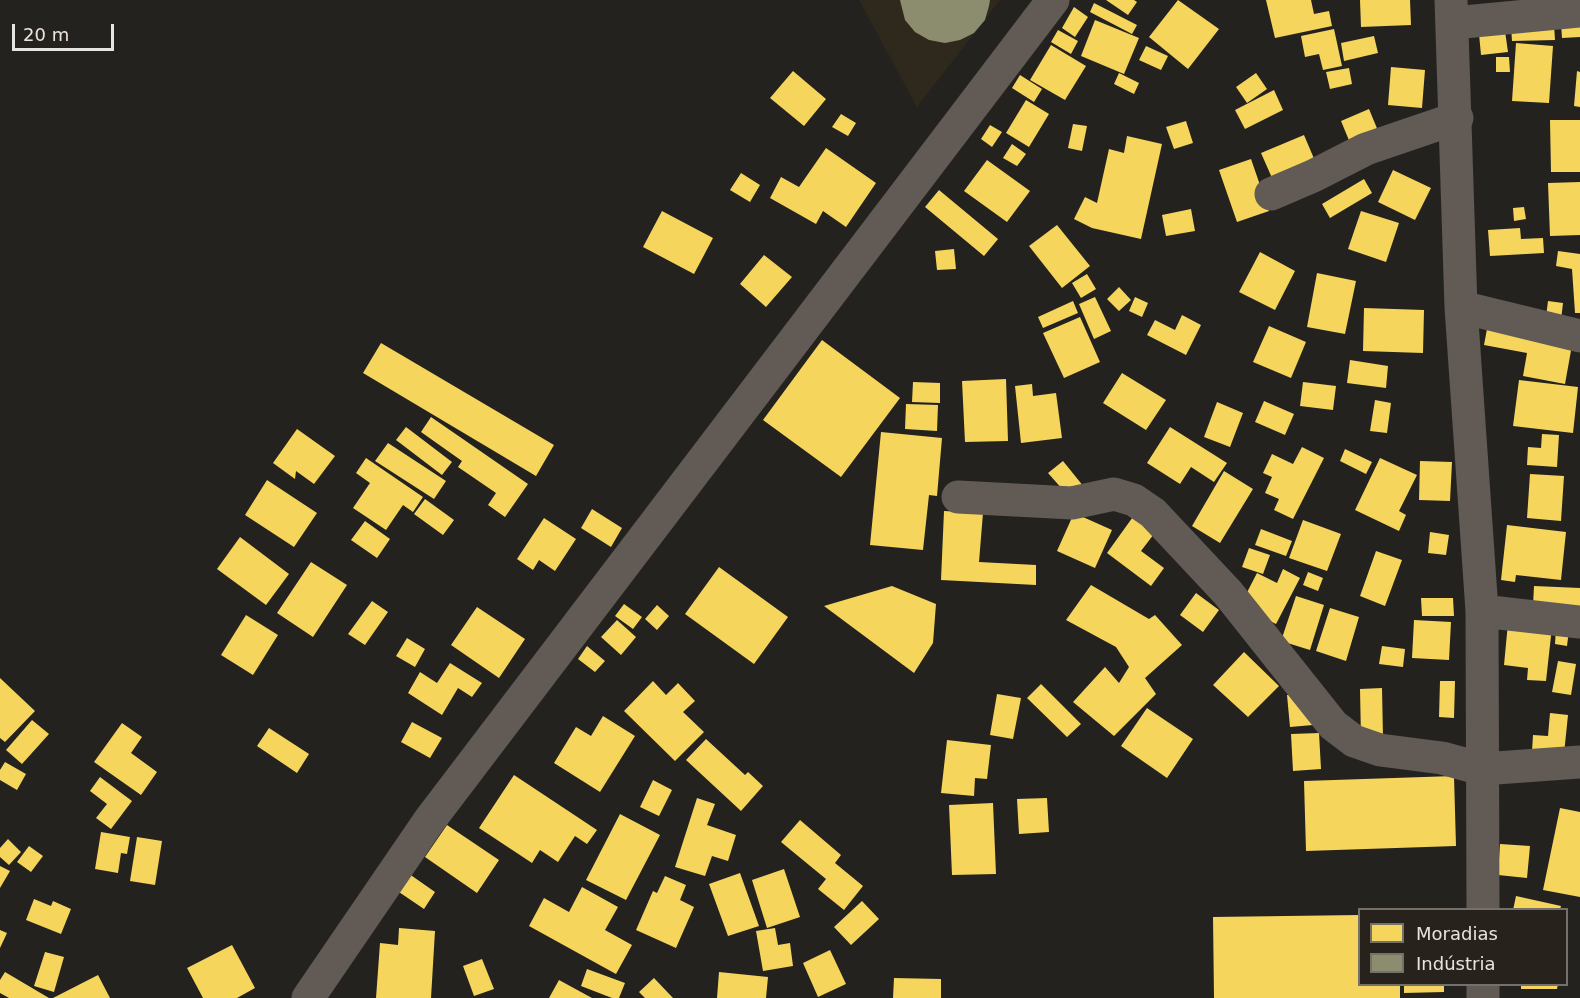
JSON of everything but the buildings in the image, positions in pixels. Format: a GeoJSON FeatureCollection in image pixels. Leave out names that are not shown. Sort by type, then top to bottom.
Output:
{"type":"FeatureCollection","features":[{"type":"Feature","properties":{"kind":"street"},"geometry":{"type":"LineString","coordinates":[[308,998],[429,821],[729,430],[1053,0]]}},
{"type":"Feature","properties":{"kind":"street"},"geometry":{"type":"LineString","coordinates":[[1484,908],[1482,611],[1461,308],[1452,11],[1580,11]]}},
{"type":"Feature","properties":{"kind":"street"},"geometry":{"type":"LineString","coordinates":[[1271,194],[1366,149],[1457,118]]}},
{"type":"Feature","properties":{"kind":"street"},"geometry":{"type":"LineString","coordinates":[[1461,308],[1580,336]]}},
{"type":"Feature","properties":{"kind":"street"},"geometry":{"type":"LineString","coordinates":[[958,496],[1072,502],[1114,494],[1134,500],[1153,513],[1228,593],[1333,725],[1354,741],[1380,750],[1442,758],[1482,769],[1580,762]]}},
{"type":"Feature","properties":{"kind":"street"},"geometry":{"type":"LineString","coordinates":[[1482,611],[1580,622]]}},
{"type":"Feature","properties":{"kind":"shaded area"},"geometry":{"type":"Polygon","coordinates":[[[859,0],[1000,0],[917,107],[859,0]]]}}]}
